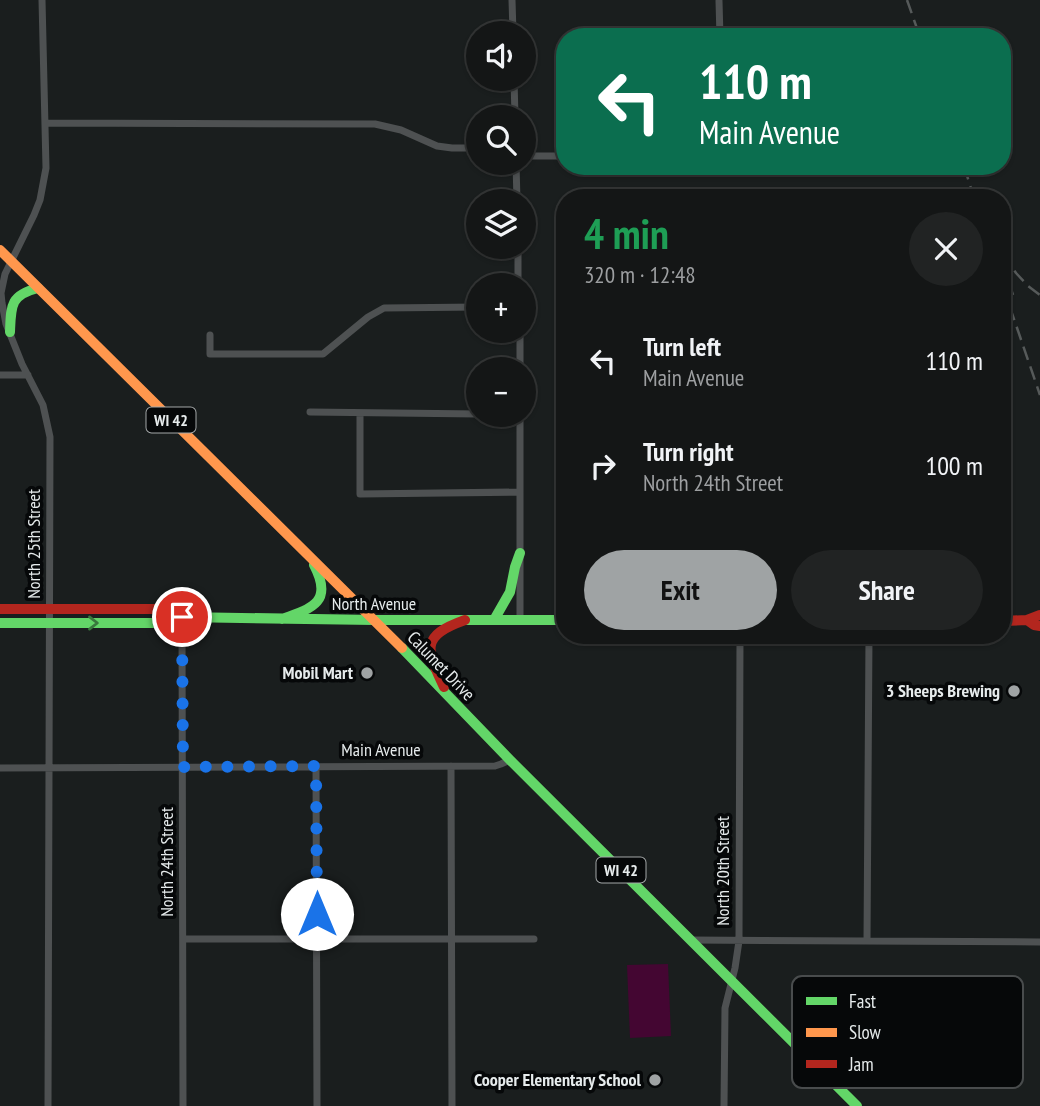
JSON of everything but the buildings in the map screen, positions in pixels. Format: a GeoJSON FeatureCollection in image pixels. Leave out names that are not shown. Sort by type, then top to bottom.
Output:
{"type":"FeatureCollection","features":[{"type":"Feature","properties":{"kind":"main road","name":"Calumet Drive"},"geometry":{"type":"LineString","coordinates":[[0,250],[305,551],[792,1041]]}},
{"type":"Feature","properties":{"kind":"main road"},"geometry":{"type":"LineString","coordinates":[[10,332],[11,310],[15,298],[23,292],[38,288]]}},
{"type":"Feature","properties":{"kind":"main road"},"geometry":{"type":"LineString","coordinates":[[282,619],[309,608],[322,596],[319,573],[305,551]]}},
{"type":"Feature","properties":{"kind":"main road"},"geometry":{"type":"LineString","coordinates":[[494,620],[509,596],[520,553]]}},
{"type":"Feature","properties":{"kind":"main road","name":"North Avenue"},"geometry":{"type":"LineString","coordinates":[[0,609],[162,609],[182,617]]}},
{"type":"Feature","properties":{"kind":"main road"},"geometry":{"type":"LineString","coordinates":[[1011,621],[1027,620],[1040,615]]}},
{"type":"Feature","properties":{"kind":"main road","name":"North Avenue"},"geometry":{"type":"LineString","coordinates":[[0,623],[162,623],[182,617],[556,620]]}},
{"type":"Feature","properties":{"kind":"main road"},"geometry":{"type":"LineString","coordinates":[[448,696],[434,667],[429,648],[433,637],[439,631],[466,620]]}},
{"type":"Feature","properties":{"kind":"main road"},"geometry":{"type":"LineString","coordinates":[[1027,620],[1040,626]]}},
{"type":"Feature","properties":{"kind":"main road","name":"Calumet Drive"},"geometry":{"type":"LineString","coordinates":[[840,1088],[858,1106]]}},
{"type":"Feature","properties":{"kind":"street","name":"North 25th Street"},"geometry":{"type":"LineString","coordinates":[[42,0],[46,168],[34,215],[3,279],[1,293],[4,316],[22,364],[43,405],[50,437],[48,1106]]}},
{"type":"Feature","properties":{"kind":"street"},"geometry":{"type":"LineString","coordinates":[[512,0],[513,21]]}},
{"type":"Feature","properties":{"kind":"street"},"geometry":{"type":"LineString","coordinates":[[719,1],[720,28]]}},
{"type":"Feature","properties":{"kind":"street"},"geometry":{"type":"LineString","coordinates":[[45,123],[375,124],[401,130],[437,146],[466,148]]}},
{"type":"Feature","properties":{"kind":"street"},"geometry":{"type":"LineString","coordinates":[[536,156],[556,156]]}},
{"type":"Feature","properties":{"kind":"street"},"geometry":{"type":"LineString","coordinates":[[210,335],[210,354],[323,354],[368,317],[384,308],[466,307]]}},
{"type":"Feature","properties":{"kind":"street"},"geometry":{"type":"LineString","coordinates":[[0,375],[28,375]]}},
{"type":"Feature","properties":{"kind":"street"},"geometry":{"type":"LineString","coordinates":[[310,412],[466,414]]}},
{"type":"Feature","properties":{"kind":"street"},"geometry":{"type":"LineString","coordinates":[[360,413],[360,494],[520,492]]}},
{"type":"Feature","properties":{"kind":"street"},"geometry":{"type":"LineString","coordinates":[[520,427],[520,620]]}},
{"type":"Feature","properties":{"kind":"street","name":"North 24th Street"},"geometry":{"type":"LineString","coordinates":[[182,617],[183,1106]]}},
{"type":"Feature","properties":{"kind":"street","name":"North 20th Street"},"geometry":{"type":"LineString","coordinates":[[724,1106],[724,1023],[739,940],[740,644]]}},
{"type":"Feature","properties":{"kind":"street"},"geometry":{"type":"LineString","coordinates":[[867,941],[869,644]]}},
{"type":"Feature","properties":{"kind":"street","name":"Main Avenue"},"geometry":{"type":"LineString","coordinates":[[0,768],[495,766],[510,760]]}},
{"type":"Feature","properties":{"kind":"street"},"geometry":{"type":"LineString","coordinates":[[316,766],[317,1106]]}},
{"type":"Feature","properties":{"kind":"street"},"geometry":{"type":"LineString","coordinates":[[450,766],[452,1106]]}},
{"type":"Feature","properties":{"kind":"street"},"geometry":{"type":"LineString","coordinates":[[183,939],[534,939]]}},
{"type":"Feature","properties":{"kind":"street"},"geometry":{"type":"LineString","coordinates":[[691,940],[1040,942]]}},
{"type":"Feature","properties":{"kind":"shaded area"},"geometry":{"type":"Polygon","coordinates":[[[668,964],[671,1036],[630,1038],[627,965],[668,964]]]}},
{"type":"Feature","properties":{"kind":"railway"},"geometry":{"type":"LineString","coordinates":[[907,0],[917,28]]}},
{"type":"Feature","properties":{"kind":"railway"},"geometry":{"type":"LineString","coordinates":[[967,175],[971,189]]}},
{"type":"Feature","properties":{"kind":"railway"},"geometry":{"type":"LineString","coordinates":[[1011,265],[1028,286],[1040,295]]}},
{"type":"Feature","properties":{"kind":"railway"},"geometry":{"type":"LineString","coordinates":[[1011,289],[1013,295]]}},
{"type":"Feature","properties":{"kind":"railway"},"geometry":{"type":"LineString","coordinates":[[1011,310],[1040,395]]}},
{"type":"Feature","properties":{"kind":"traffic: fast"},"geometry":{"type":"LineString","coordinates":[[10,332],[12,308],[17,298],[38,288]]}},
{"type":"Feature","properties":{"kind":"traffic: fast"},"geometry":{"type":"LineString","coordinates":[[494,620],[510,592],[520,553]]}},
{"type":"Feature","properties":{"kind":"traffic: fast"},"geometry":{"type":"LineString","coordinates":[[282,619],[311,607],[321,595],[322,587],[314,565]]}},
{"type":"Feature","properties":{"kind":"traffic: fast"},"geometry":{"type":"LineString","coordinates":[[0,623],[162,623],[182,617],[556,620]]}},
{"type":"Feature","properties":{"kind":"traffic: fast"},"geometry":{"type":"LineString","coordinates":[[402,648],[510,760],[792,1041]]}},
{"type":"Feature","properties":{"kind":"traffic: fast"},"geometry":{"type":"LineString","coordinates":[[839,1088],[857,1106]]}},
{"type":"Feature","properties":{"kind":"traffic: slow"},"geometry":{"type":"LineString","coordinates":[[0,250],[402,648]]}},
{"type":"Feature","properties":{"kind":"traffic: jam"},"geometry":{"type":"LineString","coordinates":[[0,609],[162,609],[182,617]]}},
{"type":"Feature","properties":{"kind":"traffic: jam"},"geometry":{"type":"LineString","coordinates":[[1011,621],[1027,620],[1040,615]]}},
{"type":"Feature","properties":{"kind":"traffic: jam"},"geometry":{"type":"LineString","coordinates":[[444,687],[433,663],[431,645],[440,632],[465,620]]}},
{"type":"Feature","properties":{"kind":"traffic: jam"},"geometry":{"type":"LineString","coordinates":[[1027,620],[1040,626]]}},
{"type":"Feature","properties":{"kind":"place","name":"Mobil Mart"},"geometry":{"type":"Point","coordinates":[367,673]}},
{"type":"Feature","properties":{"kind":"place","name":"3 Sheeps Brewing"},"geometry":{"type":"Point","coordinates":[1014,691]}},
{"type":"Feature","properties":{"kind":"place","name":"Cooper Elementary School"},"geometry":{"type":"Point","coordinates":[655,1080]}},
{"type":"Feature","properties":{"kind":"route"},"geometry":{"type":"LineString","coordinates":[[182,617],[183,767],[316,766],[317,914]]}}]}
